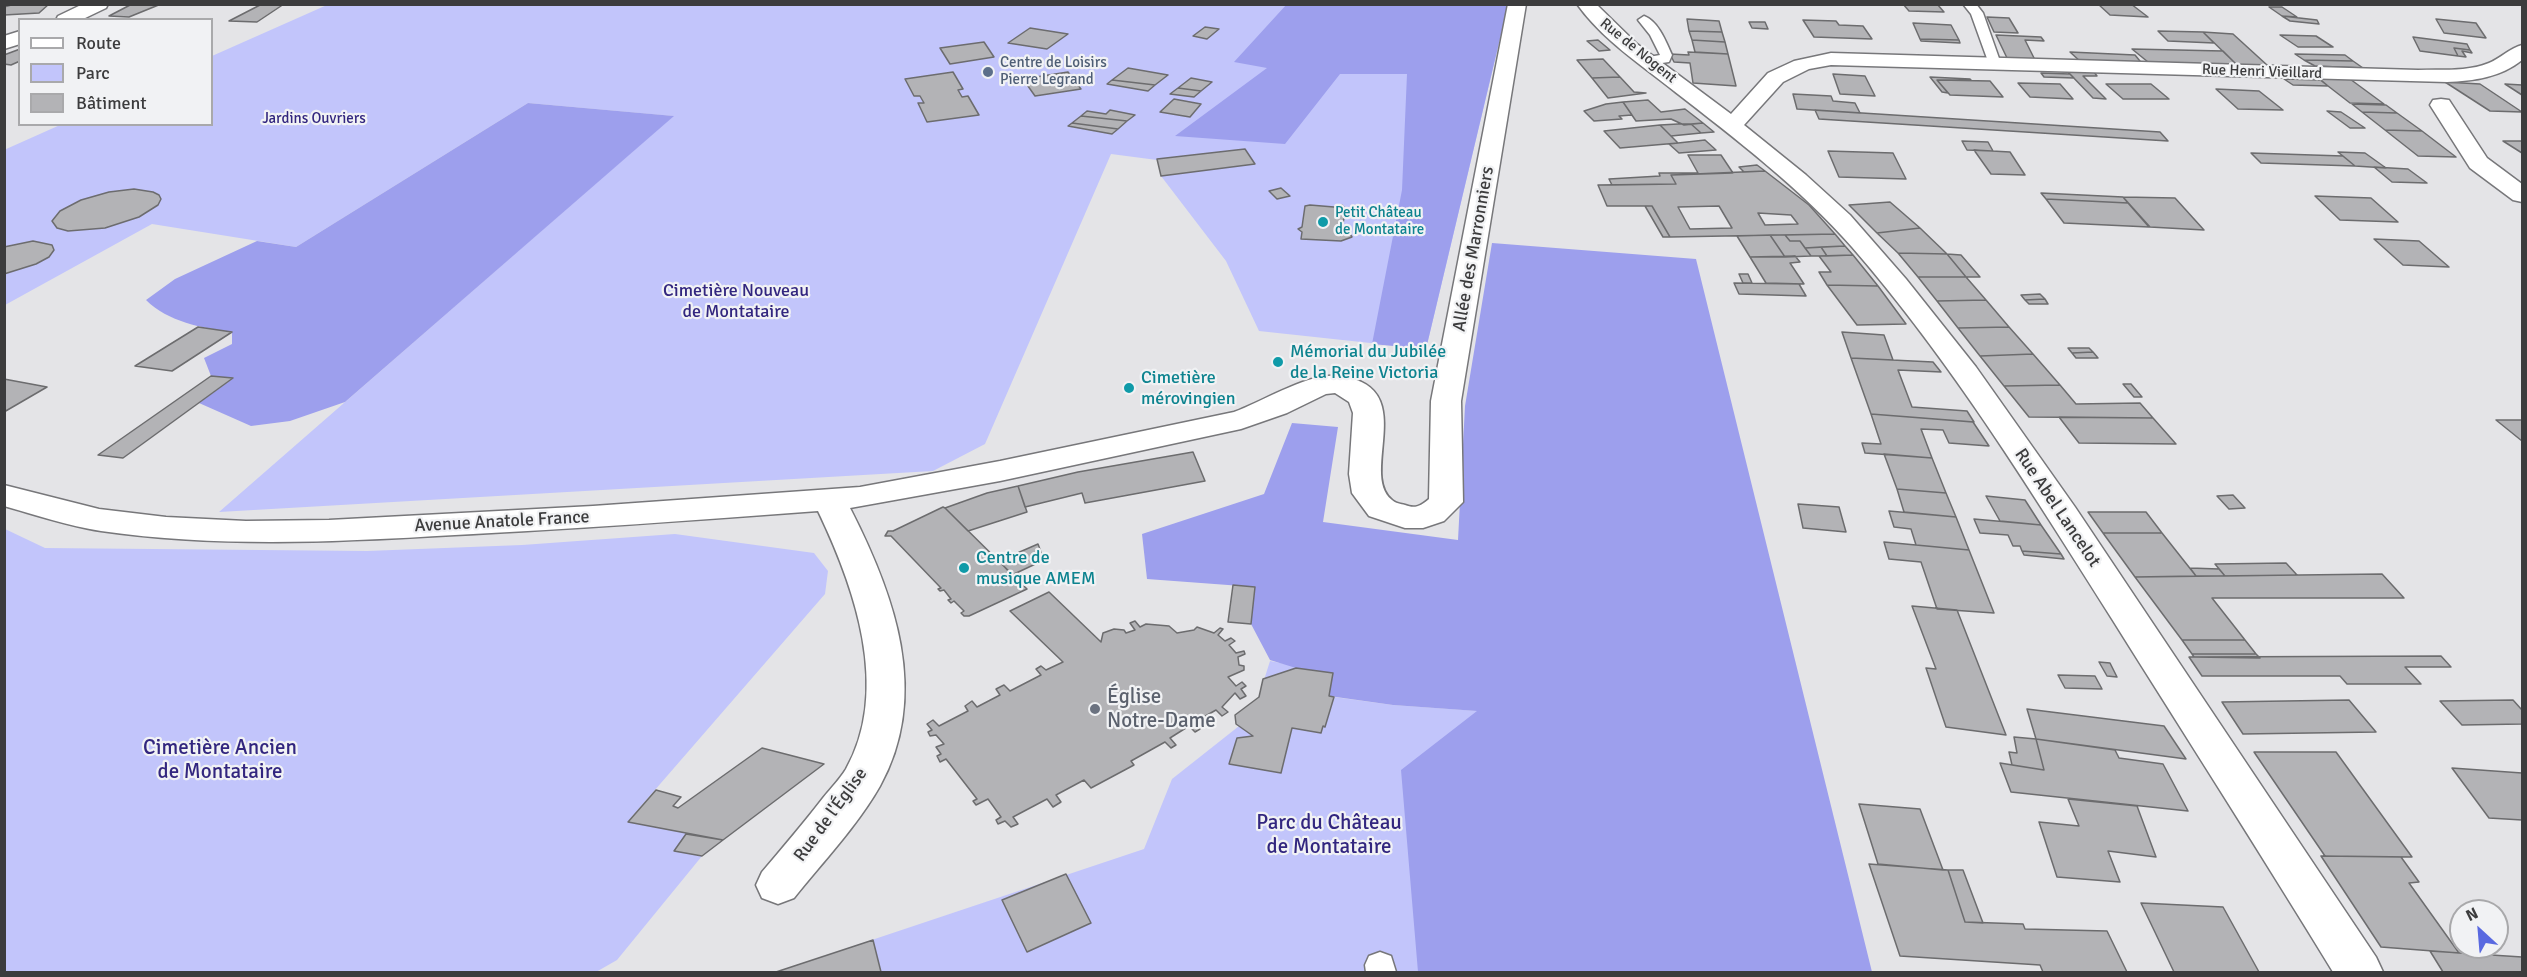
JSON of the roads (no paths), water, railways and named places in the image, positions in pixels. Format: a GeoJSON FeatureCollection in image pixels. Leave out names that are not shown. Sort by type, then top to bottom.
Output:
{"type":"FeatureCollection","features":[{"type":"Feature","properties":{"kind":"street"},"geometry":{"type":"LineString","coordinates":[[69,18],[99,4]]}},
{"type":"Feature","properties":{"kind":"street","name":"Allée des Marronniers"},"geometry":{"type":"LineString","coordinates":[[1000,471],[1241,420],[1277,407],[1304,392],[1332,384],[1346,387],[1359,394],[1366,403],[1370,425],[1364,479],[1367,492],[1375,505],[1383,511],[1414,519],[1437,512],[1446,502],[1446,401],[1517,4]]}},
{"type":"Feature","properties":{"kind":"street","name":"Rue de Nogent"},"geometry":{"type":"LineString","coordinates":[[1586,4],[1616,36],[1693,96]]}},
{"type":"Feature","properties":{"kind":"street","name":"Rue Henri Vieillard"},"geometry":{"type":"LineString","coordinates":[[1730,124],[1744,116],[1760,92],[1776,75],[1813,62],[1839,58],[2429,75],[2493,70],[2507,64],[2523,51]]}},
{"type":"Feature","properties":{"kind":"street","name":"Rue Abel Lancelot"},"geometry":{"type":"LineString","coordinates":[[1693,96],[1835,212],[1875,257],[1962,370],[2069,523],[2359,972]]}},
{"type":"Feature","properties":{"kind":"street"},"geometry":{"type":"LineString","coordinates":[[2441,105],[2478,163],[2523,195]]}},
{"type":"Feature","properties":{"kind":"street","name":"Avenue Anatole France"},"geometry":{"type":"LineString","coordinates":[[4,495],[99,520],[166,528],[246,532],[329,531],[593,517],[829,500],[894,492],[1000,471]]}},
{"type":"Feature","properties":{"kind":"street","name":"Rue de l'Église"},"geometry":{"type":"LineString","coordinates":[[778,885],[864,775],[879,737],[885,693],[886,660],[872,596],[850,541],[829,500]]}},
{"type":"Feature","properties":{"kind":"lane"},"geometry":{"type":"LineString","coordinates":[[1969,4],[1977,13],[1995,64]]}},
{"type":"Feature","properties":{"kind":"lane"},"geometry":{"type":"LineString","coordinates":[[1644,20],[1656,34],[1666,55],[1664,59],[1648,61]]}},
{"type":"Feature","properties":{"kind":"place","name":"Centre de Loisirs Pierre Legrand"},"geometry":{"type":"Point","coordinates":[988,72]}},
{"type":"Feature","properties":{"kind":"place","name":"Petit Château de Montataire"},"geometry":{"type":"Point","coordinates":[1323,222]}},
{"type":"Feature","properties":{"kind":"place","name":"Mémorial du Jubilée de la Reine Victoria"},"geometry":{"type":"Point","coordinates":[1278,362]}},
{"type":"Feature","properties":{"kind":"place","name":"Cimetière mérovingien"},"geometry":{"type":"Point","coordinates":[1129,388]}},
{"type":"Feature","properties":{"kind":"place","name":"Centre de musique AMEM"},"geometry":{"type":"Point","coordinates":[964,568]}},
{"type":"Feature","properties":{"kind":"place","name":"Église Notre-Dame"},"geometry":{"type":"Point","coordinates":[1095,709]}},
{"type":"Feature","properties":{"kind":"park label","name":"Jardins Ouvriers"},"geometry":{"type":"Point","coordinates":[314,119]}},
{"type":"Feature","properties":{"kind":"park label","name":"Cimetière Nouveau de Montataire"},"geometry":{"type":"Point","coordinates":[736,301]}},
{"type":"Feature","properties":{"kind":"park label","name":"Cimetière Ancien de Montataire"},"geometry":{"type":"Point","coordinates":[220,760]}},
{"type":"Feature","properties":{"kind":"park label","name":"Parc du Château de Montataire"},"geometry":{"type":"Point","coordinates":[1329,835]}}]}
